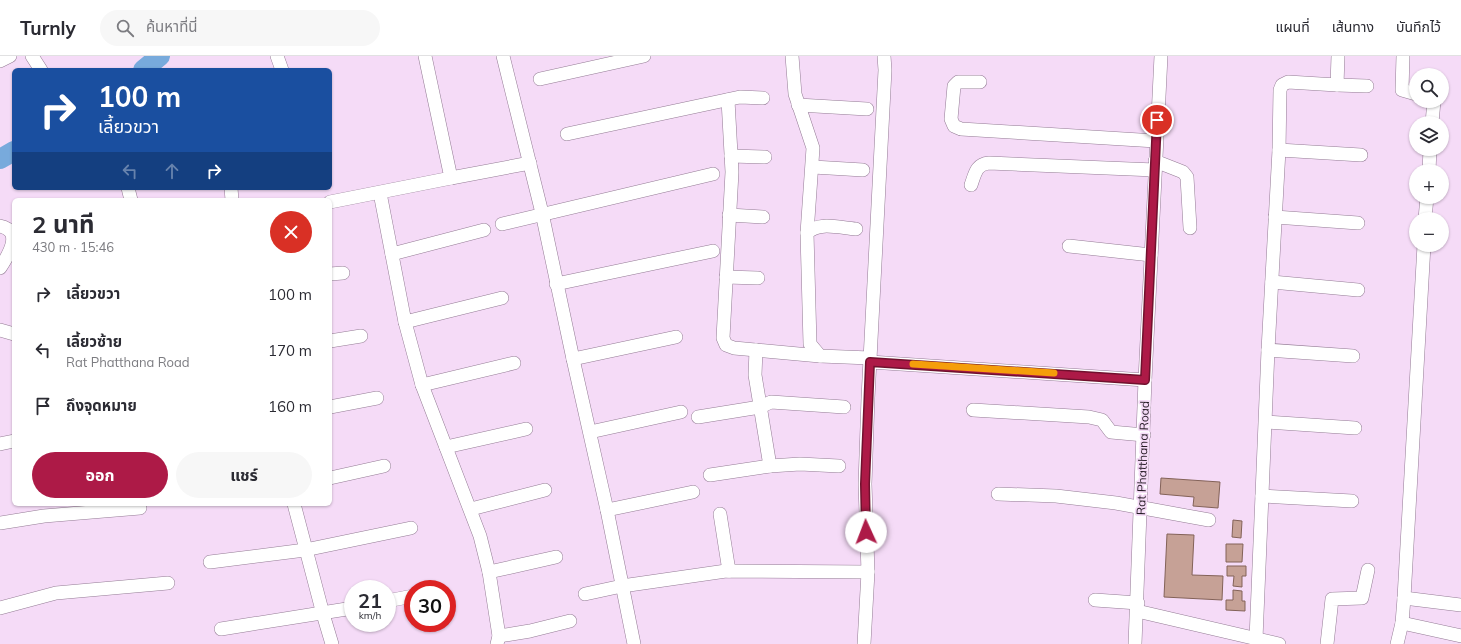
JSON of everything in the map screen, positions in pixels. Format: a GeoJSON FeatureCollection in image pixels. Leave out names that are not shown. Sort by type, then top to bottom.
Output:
{"type":"FeatureCollection","features":[{"type":"Feature","properties":{"kind":"street"},"geometry":{"type":"LineString","coordinates":[[0,60],[10,56]]}},
{"type":"Feature","properties":{"kind":"street"},"geometry":{"type":"LineString","coordinates":[[32,56],[40,68]]}},
{"type":"Feature","properties":{"kind":"street"},"geometry":{"type":"LineString","coordinates":[[277,56],[281,68]]}},
{"type":"Feature","properties":{"kind":"street"},"geometry":{"type":"LineString","coordinates":[[425,56],[451,178]]}},
{"type":"Feature","properties":{"kind":"street"},"geometry":{"type":"LineString","coordinates":[[503,56],[542,213],[556,284],[607,510],[634,644]]}},
{"type":"Feature","properties":{"kind":"street"},"geometry":{"type":"LineString","coordinates":[[540,78],[612,59],[644,56]]}},
{"type":"Feature","properties":{"kind":"street"},"geometry":{"type":"LineString","coordinates":[[792,56],[793,81],[798,105],[813,148],[813,167],[807,233],[810,344],[820,356]]}},
{"type":"Feature","properties":{"kind":"street"},"geometry":{"type":"LineString","coordinates":[[864,644],[868,572],[865,484],[885,70],[884,56]]}},
{"type":"Feature","properties":{"kind":"street","name":"Rat Phatthana Road"},"geometry":{"type":"LineString","coordinates":[[1135,644],[1145,380],[1161,56]]}},
{"type":"Feature","properties":{"kind":"street"},"geometry":{"type":"LineString","coordinates":[[1337,85],[1338,56]]}},
{"type":"Feature","properties":{"kind":"street"},"geometry":{"type":"LineString","coordinates":[[1403,56],[1402,90],[1409,92]]}},
{"type":"Feature","properties":{"kind":"street"},"geometry":{"type":"LineString","coordinates":[[980,82],[958,82],[954,86],[951,120],[954,126],[961,129],[1156,141]]}},
{"type":"Feature","properties":{"kind":"street"},"geometry":{"type":"LineString","coordinates":[[1256,639],[1280,90],[1282,85],[1288,82],[1367,86]]}},
{"type":"Feature","properties":{"kind":"street"},"geometry":{"type":"LineString","coordinates":[[567,134],[740,97],[763,98]]}},
{"type":"Feature","properties":{"kind":"street"},"geometry":{"type":"LineString","coordinates":[[728,100],[731,156],[723,338],[726,345],[734,348],[820,356],[1145,380]]}},
{"type":"Feature","properties":{"kind":"street"},"geometry":{"type":"LineString","coordinates":[[798,105],[867,109]]}},
{"type":"Feature","properties":{"kind":"street"},"geometry":{"type":"LineString","coordinates":[[1278,150],[1362,155]]}},
{"type":"Feature","properties":{"kind":"street"},"geometry":{"type":"LineString","coordinates":[[731,156],[765,157]]}},
{"type":"Feature","properties":{"kind":"street"},"geometry":{"type":"LineString","coordinates":[[332,202],[530,163]]}},
{"type":"Feature","properties":{"kind":"street"},"geometry":{"type":"LineString","coordinates":[[970,185],[978,167],[981,164],[989,163],[1155,166],[1183,172],[1187,178],[1190,228]]}},
{"type":"Feature","properties":{"kind":"street"},"geometry":{"type":"LineString","coordinates":[[813,167],[863,170]]}},
{"type":"Feature","properties":{"kind":"street"},"geometry":{"type":"LineString","coordinates":[[502,224],[542,213],[712,174]]}},
{"type":"Feature","properties":{"kind":"street"},"geometry":{"type":"LineString","coordinates":[[380,193],[405,322],[422,385],[471,509],[480,536],[489,572],[498,640],[570,621]]}},
{"type":"Feature","properties":{"kind":"street"},"geometry":{"type":"LineString","coordinates":[[729,215],[763,217]]}},
{"type":"Feature","properties":{"kind":"street"},"geometry":{"type":"LineString","coordinates":[[1275,217],[1358,223]]}},
{"type":"Feature","properties":{"kind":"street"},"geometry":{"type":"LineString","coordinates":[[0,226],[6,228],[12,234]]}},
{"type":"Feature","properties":{"kind":"street"},"geometry":{"type":"LineString","coordinates":[[807,233],[812,228],[820,226],[856,229]]}},
{"type":"Feature","properties":{"kind":"street"},"geometry":{"type":"LineString","coordinates":[[392,254],[484,230]]}},
{"type":"Feature","properties":{"kind":"street"},"geometry":{"type":"LineString","coordinates":[[1,266],[10,252],[12,245]]}},
{"type":"Feature","properties":{"kind":"street"},"geometry":{"type":"LineString","coordinates":[[1069,246],[1151,255]]}},
{"type":"Feature","properties":{"kind":"street"},"geometry":{"type":"LineString","coordinates":[[556,284],[713,252]]}},
{"type":"Feature","properties":{"kind":"street"},"geometry":{"type":"LineString","coordinates":[[1397,644],[1402,623],[1404,598],[1424,252]]}},
{"type":"Feature","properties":{"kind":"street"},"geometry":{"type":"LineString","coordinates":[[332,274],[343,273]]}},
{"type":"Feature","properties":{"kind":"street"},"geometry":{"type":"LineString","coordinates":[[726,277],[758,278]]}},
{"type":"Feature","properties":{"kind":"street"},"geometry":{"type":"LineString","coordinates":[[1272,282],[1358,290]]}},
{"type":"Feature","properties":{"kind":"street"},"geometry":{"type":"LineString","coordinates":[[405,322],[502,298]]}},
{"type":"Feature","properties":{"kind":"street"},"geometry":{"type":"LineString","coordinates":[[0,330],[12,333]]}},
{"type":"Feature","properties":{"kind":"street"},"geometry":{"type":"LineString","coordinates":[[332,341],[361,336]]}},
{"type":"Feature","properties":{"kind":"street"},"geometry":{"type":"LineString","coordinates":[[573,359],[676,337]]}},
{"type":"Feature","properties":{"kind":"street"},"geometry":{"type":"LineString","coordinates":[[756,350],[755,375],[770,466]]}},
{"type":"Feature","properties":{"kind":"street"},"geometry":{"type":"LineString","coordinates":[[1268,350],[1353,356]]}},
{"type":"Feature","properties":{"kind":"street"},"geometry":{"type":"LineString","coordinates":[[422,385],[514,363]]}},
{"type":"Feature","properties":{"kind":"street"},"geometry":{"type":"LineString","coordinates":[[332,407],[377,398]]}},
{"type":"Feature","properties":{"kind":"street"},"geometry":{"type":"LineString","coordinates":[[698,417],[760,407],[771,402],[844,407]]}},
{"type":"Feature","properties":{"kind":"street"},"geometry":{"type":"LineString","coordinates":[[973,410],[1089,417],[1102,420],[1111,432],[1144,435]]}},
{"type":"Feature","properties":{"kind":"street"},"geometry":{"type":"LineString","coordinates":[[590,432],[681,412]]}},
{"type":"Feature","properties":{"kind":"street"},"geometry":{"type":"LineString","coordinates":[[1266,422],[1355,428]]}},
{"type":"Feature","properties":{"kind":"street"},"geometry":{"type":"LineString","coordinates":[[446,447],[526,428]]}},
{"type":"Feature","properties":{"kind":"street"},"geometry":{"type":"LineString","coordinates":[[0,444],[12,441]]}},
{"type":"Feature","properties":{"kind":"street"},"geometry":{"type":"LineString","coordinates":[[710,475],[770,466],[800,464],[838,466]]}},
{"type":"Feature","properties":{"kind":"street"},"geometry":{"type":"LineString","coordinates":[[332,478],[384,466]]}},
{"type":"Feature","properties":{"kind":"street"},"geometry":{"type":"LineString","coordinates":[[471,509],[545,490]]}},
{"type":"Feature","properties":{"kind":"street"},"geometry":{"type":"LineString","coordinates":[[607,510],[693,492]]}},
{"type":"Feature","properties":{"kind":"street"},"geometry":{"type":"LineString","coordinates":[[998,494],[1056,496],[1141,507],[1210,520]]}},
{"type":"Feature","properties":{"kind":"street"},"geometry":{"type":"LineString","coordinates":[[1262,496],[1352,501]]}},
{"type":"Feature","properties":{"kind":"street"},"geometry":{"type":"LineString","coordinates":[[294,506],[305,550],[332,644]]}},
{"type":"Feature","properties":{"kind":"street"},"geometry":{"type":"LineString","coordinates":[[0,523],[44,516],[140,508]]}},
{"type":"Feature","properties":{"kind":"street"},"geometry":{"type":"LineString","coordinates":[[720,514],[730,571]]}},
{"type":"Feature","properties":{"kind":"street"},"geometry":{"type":"LineString","coordinates":[[210,562],[305,550],[411,528]]}},
{"type":"Feature","properties":{"kind":"street"},"geometry":{"type":"LineString","coordinates":[[489,572],[556,557]]}},
{"type":"Feature","properties":{"kind":"street"},"geometry":{"type":"LineString","coordinates":[[1327,644],[1332,599],[1362,598],[1368,570]]}},
{"type":"Feature","properties":{"kind":"street"},"geometry":{"type":"LineString","coordinates":[[585,594],[622,586],[730,571],[868,572]]}},
{"type":"Feature","properties":{"kind":"street"},"geometry":{"type":"LineString","coordinates":[[0,608],[56,593],[168,583]]}},
{"type":"Feature","properties":{"kind":"street"},"geometry":{"type":"LineString","coordinates":[[1404,598],[1461,605]]}},
{"type":"Feature","properties":{"kind":"street"},"geometry":{"type":"LineString","coordinates":[[1095,600],[1137,607],[1279,644]]}},
{"type":"Feature","properties":{"kind":"street"},"geometry":{"type":"LineString","coordinates":[[221,629],[344,610]]}},
{"type":"Feature","properties":{"kind":"street"},"geometry":{"type":"LineString","coordinates":[[1402,623],[1461,636]]}},
{"type":"Feature","properties":{"kind":"building"},"geometry":{"type":"Polygon","coordinates":[[[1161,478],[1220,482],[1218,508],[1193,506],[1194,497],[1160,494],[1161,478]]]}},
{"type":"Feature","properties":{"kind":"building"},"geometry":{"type":"Polygon","coordinates":[[[1233,520],[1242,521],[1241,538],[1232,537],[1233,520]]]}},
{"type":"Feature","properties":{"kind":"building"},"geometry":{"type":"Polygon","coordinates":[[[1167,534],[1194,535],[1192,575],[1223,576],[1222,600],[1164,597],[1167,534]]]}},
{"type":"Feature","properties":{"kind":"building"},"geometry":{"type":"Polygon","coordinates":[[[1226,544],[1243,544],[1242,562],[1226,562],[1226,544]]]}},
{"type":"Feature","properties":{"kind":"building"},"geometry":{"type":"Polygon","coordinates":[[[1227,566],[1246,566],[1246,576],[1242,576],[1242,587],[1233,586],[1234,576],[1227,576],[1227,566]]]}},
{"type":"Feature","properties":{"kind":"building"},"geometry":{"type":"Polygon","coordinates":[[[1233,590],[1242,591],[1242,601],[1245,601],[1245,611],[1226,610],[1226,600],[1233,600],[1233,590]]]}},
{"type":"Feature","properties":{"kind":"waterway"},"geometry":{"type":"LineString","coordinates":[[145,68],[160,56]]}},
{"type":"Feature","properties":{"kind":"waterway"},"geometry":{"type":"LineString","coordinates":[[0,159],[12,152]]}},
{"type":"Feature","properties":{"kind":"slow traffic"},"geometry":{"type":"LineString","coordinates":[[913,364],[1054,373]]}},
{"type":"Feature","properties":{"kind":"route"},"geometry":{"type":"LineString","coordinates":[[866,532],[865,484],[870,362],[919,364],[1145,380],[1157,120]]}}]}
